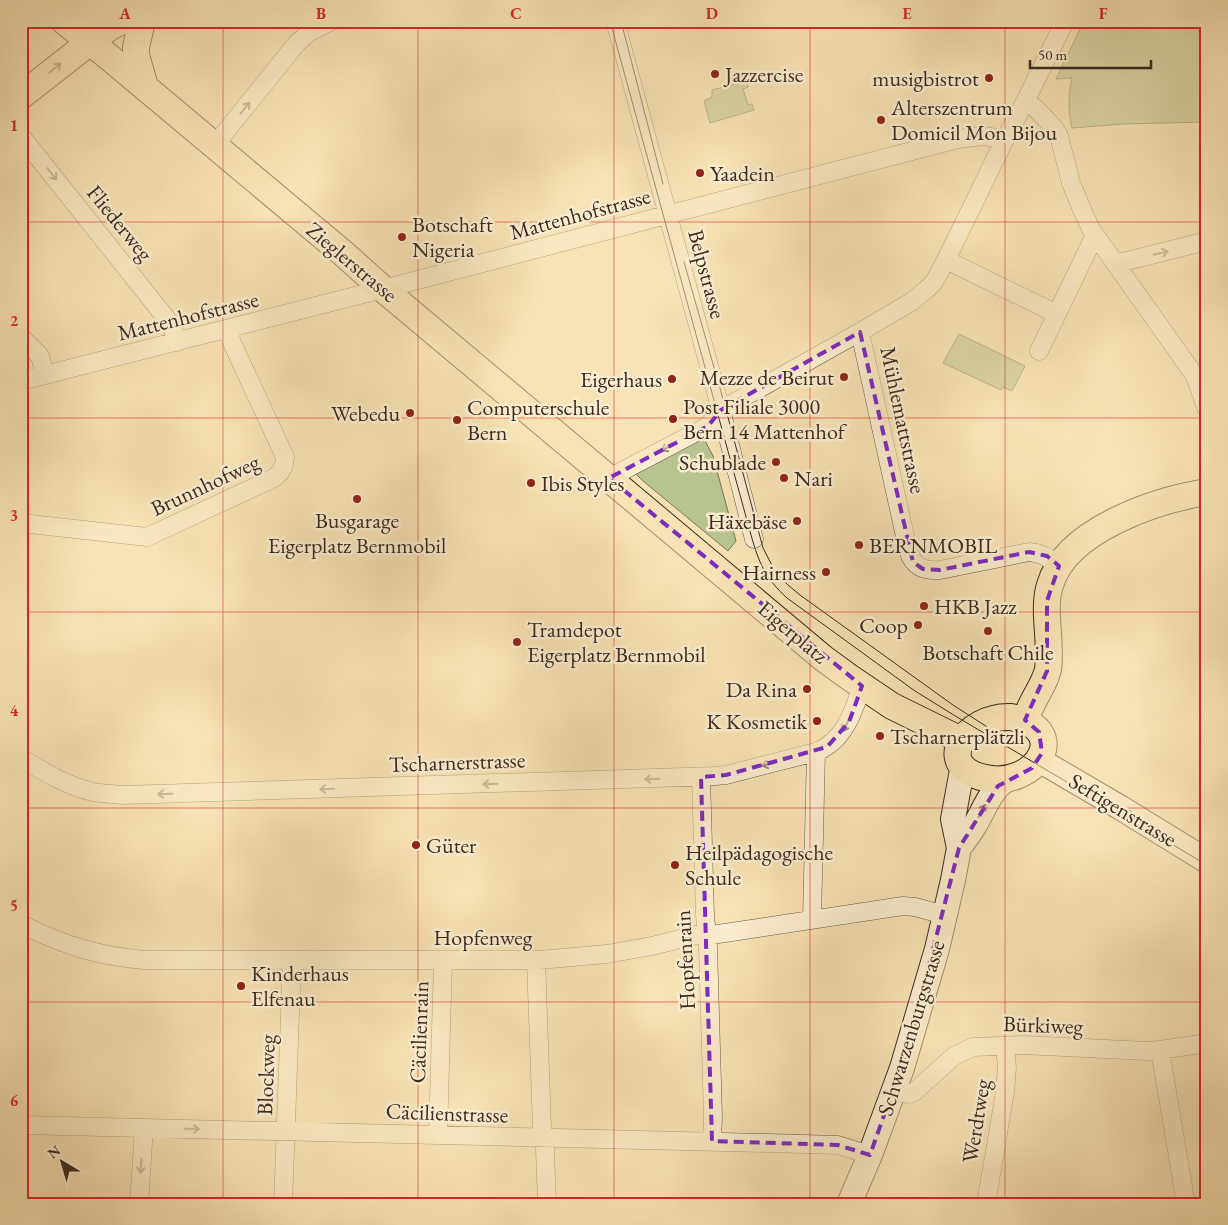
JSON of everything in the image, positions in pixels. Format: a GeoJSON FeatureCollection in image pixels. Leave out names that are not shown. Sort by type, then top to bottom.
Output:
{"type":"FeatureCollection","features":[{"type":"Feature","properties":{"kind":"main road","name":"Zieglerstrasse"},"geometry":{"type":"LineString","coordinates":[[64,21],[640,504]]}},
{"type":"Feature","properties":{"kind":"main road"},"geometry":{"type":"LineString","coordinates":[[21,96],[110,27],[122,21]]}},
{"type":"Feature","properties":{"kind":"main road"},"geometry":{"type":"LineString","coordinates":[[142,21],[136,55],[145,87]]}},
{"type":"Feature","properties":{"kind":"main road"},"geometry":{"type":"LineString","coordinates":[[1024,721],[1047,671],[1049,654],[1047,601],[1050,585],[1059,566],[1079,544],[1104,527],[1140,510],[1202,493]]}},
{"type":"Feature","properties":{"kind":"main road","name":"Eigerplatz"},"geometry":{"type":"LineString","coordinates":[[640,504],[823,658],[961,752]]}},
{"type":"Feature","properties":{"kind":"main road"},"geometry":{"type":"LineString","coordinates":[[1011,717],[1024,721],[1035,727],[1042,738],[1043,749],[1039,760],[1028,771],[1001,780],[985,778],[969,772],[961,752],[968,732],[976,725],[992,719],[1011,717]]}},
{"type":"Feature","properties":{"kind":"main road","name":"Schwarzenburgstrasse"},"geometry":{"type":"LineString","coordinates":[[959,848],[953,819],[962,770],[961,752]]}},
{"type":"Feature","properties":{"kind":"main road","name":"Seftigenstrasse"},"geometry":{"type":"LineString","coordinates":[[1039,760],[1207,861]]}},
{"type":"Feature","properties":{"kind":"main road","name":"Schwarzenburgstrasse"},"geometry":{"type":"LineString","coordinates":[[848,1204],[870,1156],[908,1047],[945,916],[959,848],[995,789],[1001,782],[1009,778]]}},
{"type":"Feature","properties":{"kind":"street"},"geometry":{"type":"LineString","coordinates":[[214,146],[298,42],[310,32],[332,21]]}},
{"type":"Feature","properties":{"kind":"street","name":"Belpstrasse"},"geometry":{"type":"LineString","coordinates":[[615,21],[754,538]]}},
{"type":"Feature","properties":{"kind":"street","name":"Mühlemattstrasse"},"geometry":{"type":"LineString","coordinates":[[1059,566],[1047,556],[1029,552],[930,571],[923,569],[913,562],[908,550],[860,332],[900,310],[934,282],[1065,21]]}},
{"type":"Feature","properties":{"kind":"street"},"geometry":{"type":"LineString","coordinates":[[1026,102],[1038,109],[1055,129],[1059,136],[1071,183],[1082,212],[1095,235],[1195,376],[1207,410]]}},
{"type":"Feature","properties":{"kind":"street","name":"Fliederweg"},"geometry":{"type":"LineString","coordinates":[[21,136],[170,323],[177,342]]}},
{"type":"Feature","properties":{"kind":"street","name":"Mattenhofstrasse"},"geometry":{"type":"LineString","coordinates":[[21,381],[384,289],[958,139],[983,136],[1005,140]]}},
{"type":"Feature","properties":{"kind":"street"},"geometry":{"type":"LineString","coordinates":[[1039,351],[1095,235]]}},
{"type":"Feature","properties":{"kind":"street"},"geometry":{"type":"LineString","coordinates":[[1115,264],[1207,241]]}},
{"type":"Feature","properties":{"kind":"street"},"geometry":{"type":"LineString","coordinates":[[946,260],[1058,314]]}},
{"type":"Feature","properties":{"kind":"street","name":"Brunnhofweg"},"geometry":{"type":"LineString","coordinates":[[21,523],[147,537],[274,478],[281,472],[285,457],[233,346],[227,328]]}},
{"type":"Feature","properties":{"kind":"street"},"geometry":{"type":"LineString","coordinates":[[608,478],[708,426],[721,410],[860,332]]}},
{"type":"Feature","properties":{"kind":"street"},"geometry":{"type":"LineString","coordinates":[[21,337],[40,356],[45,376]]}},
{"type":"Feature","properties":{"kind":"street","name":"Tscharnerstrasse"},"geometry":{"type":"LineString","coordinates":[[21,758],[72,786],[94,792],[124,795],[726,775],[816,752],[827,747],[849,722],[862,686]]}},
{"type":"Feature","properties":{"kind":"street"},"geometry":{"type":"LineString","coordinates":[[812,919],[816,752]]}},
{"type":"Feature","properties":{"kind":"street","name":"Hopfenrain"},"geometry":{"type":"LineString","coordinates":[[701,777],[713,1117],[712,1141]]}},
{"type":"Feature","properties":{"kind":"street","name":"Hopfenweg"},"geometry":{"type":"LineString","coordinates":[[21,924],[82,949],[114,957],[144,960],[536,960],[607,954],[652,946],[696,935],[718,934],[903,906],[914,907],[945,916]]}},
{"type":"Feature","properties":{"kind":"street","name":"Blockweg"},"geometry":{"type":"LineString","coordinates":[[283,1204],[292,960]]}},
{"type":"Feature","properties":{"kind":"street","name":"Cäcilienrain"},"geometry":{"type":"LineString","coordinates":[[438,1135],[443,960]]}},
{"type":"Feature","properties":{"kind":"street"},"geometry":{"type":"LineString","coordinates":[[536,960],[542,1127],[547,1204]]}},
{"type":"Feature","properties":{"kind":"street","name":"Bürkiweg"},"geometry":{"type":"LineString","coordinates":[[895,1088],[907,1094],[913,1093],[947,1061],[962,1051],[978,1046],[1023,1045],[1146,1051],[1207,1043]]}},
{"type":"Feature","properties":{"kind":"street","name":"Werdtweg"},"geometry":{"type":"LineString","coordinates":[[986,1204],[1006,1083],[1007,1067],[1004,1046]]}},
{"type":"Feature","properties":{"kind":"street"},"geometry":{"type":"LineString","coordinates":[[1160,1050],[1186,1204]]}},
{"type":"Feature","properties":{"kind":"street","name":"Cäcilienstrasse"},"geometry":{"type":"LineString","coordinates":[[21,1125],[838,1145],[870,1156]]}},
{"type":"Feature","properties":{"kind":"street"},"geometry":{"type":"LineString","coordinates":[[139,1204],[144,1128]]}},
{"type":"Feature","properties":{"kind":"highlighted area"},"geometry":{"type":"Polygon","coordinates":[[[860,332],[913,562],[923,569],[940,570],[1029,552],[1047,556],[1059,566],[1047,601],[1047,671],[1025,720],[1039,732],[1042,753],[1032,768],[998,786],[959,848],[908,1047],[870,1155],[838,1145],[712,1141],[701,777],[726,775],[827,747],[849,722],[862,686],[609,478],[708,426],[721,410],[860,332]]]}},
{"type":"Feature","properties":{"kind":"green space"},"geometry":{"type":"Polygon","coordinates":[[[1084,21],[1207,21],[1207,122],[1123,124],[1072,128],[1069,103],[1072,78],[1056,79],[1084,21]]]}},
{"type":"Feature","properties":{"kind":"green space"},"geometry":{"type":"Polygon","coordinates":[[[747,81],[748,87],[743,89],[748,105],[752,104],[754,110],[710,123],[704,101],[712,97],[712,90],[747,81]]]}},
{"type":"Feature","properties":{"kind":"green space"},"geometry":{"type":"Polygon","coordinates":[[[959,334],[1025,366],[1012,391],[1003,387],[1001,390],[943,363],[959,334]]]}},
{"type":"Feature","properties":{"kind":"green space"},"geometry":{"type":"Polygon","coordinates":[[[702,435],[713,456],[736,541],[728,551],[632,470],[702,435]]]}},
{"type":"Feature","properties":{"kind":"tram line"},"geometry":{"type":"LineString","coordinates":[[610,21],[751,535],[760,562],[768,577],[787,598],[915,691],[1207,865]]}},
{"type":"Feature","properties":{"kind":"tram line"},"geometry":{"type":"LineString","coordinates":[[621,21],[663,184]]}},
{"type":"Feature","properties":{"kind":"tram line"},"geometry":{"type":"LineString","coordinates":[[684,262],[763,548],[776,573],[800,595],[953,705],[992,730]]}},
{"type":"Feature","properties":{"kind":"tram line"},"geometry":{"type":"LineString","coordinates":[[1076,779],[1147,821]]}},
{"type":"Feature","properties":{"kind":"place","name":"Jazzercise"},"geometry":{"type":"Point","coordinates":[715,74]}},
{"type":"Feature","properties":{"kind":"place","name":"musigbistrot"},"geometry":{"type":"Point","coordinates":[989,78]}},
{"type":"Feature","properties":{"kind":"place","name":"Alterszentrum Domicil Mon Bijou"},"geometry":{"type":"Point","coordinates":[881,120]}},
{"type":"Feature","properties":{"kind":"place","name":"Yaadein"},"geometry":{"type":"Point","coordinates":[700,173]}},
{"type":"Feature","properties":{"kind":"place","name":"Botschaft Nigeria"},"geometry":{"type":"Point","coordinates":[402,237]}},
{"type":"Feature","properties":{"kind":"place","name":"Mezze de Beirut"},"geometry":{"type":"Point","coordinates":[844,377]}},
{"type":"Feature","properties":{"kind":"place","name":"Eigerhaus"},"geometry":{"type":"Point","coordinates":[672,379]}},
{"type":"Feature","properties":{"kind":"place","name":"Webedu"},"geometry":{"type":"Point","coordinates":[410,413]}},
{"type":"Feature","properties":{"kind":"place","name":"Post Filiale 3000 Bern 14 Mattenhof"},"geometry":{"type":"Point","coordinates":[673,419]}},
{"type":"Feature","properties":{"kind":"place","name":"Computerschule Bern"},"geometry":{"type":"Point","coordinates":[457,420]}},
{"type":"Feature","properties":{"kind":"place","name":"Schublade"},"geometry":{"type":"Point","coordinates":[776,462]}},
{"type":"Feature","properties":{"kind":"place","name":"Nari"},"geometry":{"type":"Point","coordinates":[784,478]}},
{"type":"Feature","properties":{"kind":"place","name":"Ibis Styles"},"geometry":{"type":"Point","coordinates":[531,483]}},
{"type":"Feature","properties":{"kind":"place","name":"Busgarage Eigerplatz Bernmobil"},"geometry":{"type":"Point","coordinates":[357,499]}},
{"type":"Feature","properties":{"kind":"place","name":"Häxebäse"},"geometry":{"type":"Point","coordinates":[797,521]}},
{"type":"Feature","properties":{"kind":"place","name":"BERNMOBIL"},"geometry":{"type":"Point","coordinates":[859,545]}},
{"type":"Feature","properties":{"kind":"place","name":"Hairness"},"geometry":{"type":"Point","coordinates":[826,572]}},
{"type":"Feature","properties":{"kind":"place","name":"HKB Jazz"},"geometry":{"type":"Point","coordinates":[924,606]}},
{"type":"Feature","properties":{"kind":"place","name":"Coop"},"geometry":{"type":"Point","coordinates":[918,625]}},
{"type":"Feature","properties":{"kind":"place","name":"Botschaft Chile"},"geometry":{"type":"Point","coordinates":[988,631]}},
{"type":"Feature","properties":{"kind":"place","name":"Tramdepot Eigerplatz Bernmobil"},"geometry":{"type":"Point","coordinates":[517,642]}},
{"type":"Feature","properties":{"kind":"place","name":"Da Rina"},"geometry":{"type":"Point","coordinates":[807,689]}},
{"type":"Feature","properties":{"kind":"place","name":"K Kosmetik"},"geometry":{"type":"Point","coordinates":[817,721]}},
{"type":"Feature","properties":{"kind":"place","name":"Tscharnerplätzli"},"geometry":{"type":"Point","coordinates":[880,736]}},
{"type":"Feature","properties":{"kind":"place","name":"Güter"},"geometry":{"type":"Point","coordinates":[416,845]}},
{"type":"Feature","properties":{"kind":"place","name":"Heilpädagogische Schule"},"geometry":{"type":"Point","coordinates":[675,865]}},
{"type":"Feature","properties":{"kind":"place","name":"Kinderhaus Elfenau"},"geometry":{"type":"Point","coordinates":[241,986]}}]}
